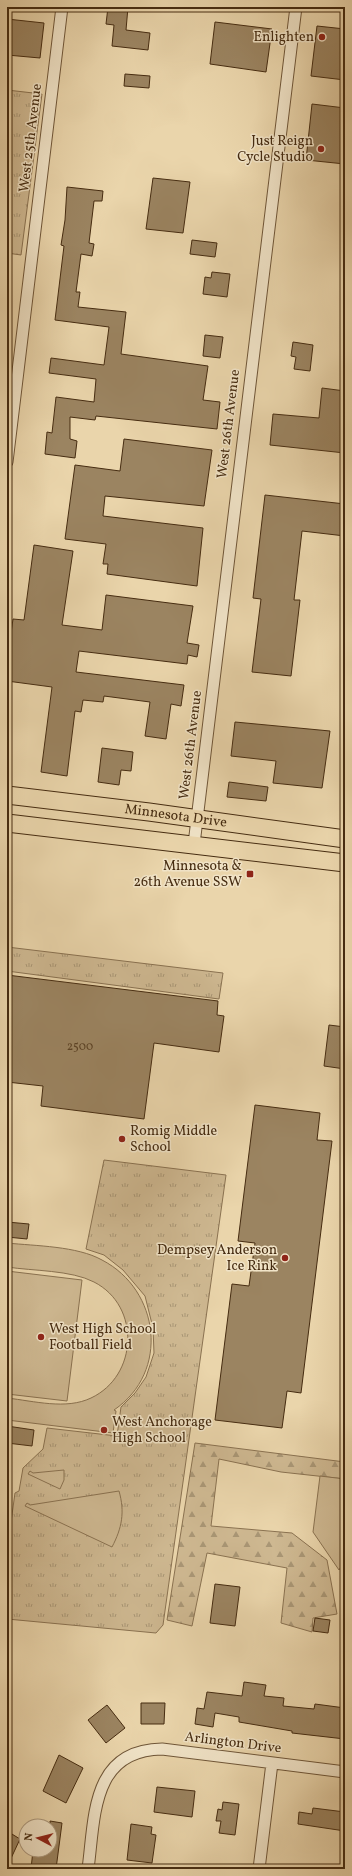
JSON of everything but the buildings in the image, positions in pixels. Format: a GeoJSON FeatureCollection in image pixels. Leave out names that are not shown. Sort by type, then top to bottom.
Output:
{"type":"FeatureCollection","features":[{"type":"Feature","properties":{"kind":"main road","name":"Minnesota Drive"},"geometry":{"type":"LineString","coordinates":[[7,795],[197,818],[345,839]]}},
{"type":"Feature","properties":{"kind":"main road","name":"Minnesota Drive"},"geometry":{"type":"LineString","coordinates":[[7,823],[345,863]]}},
{"type":"Feature","properties":{"kind":"street","name":"West 25th Avenue"},"geometry":{"type":"LineString","coordinates":[[7,462],[62,7]]}},
{"type":"Feature","properties":{"kind":"street","name":"West 26th Avenue"},"geometry":{"type":"LineString","coordinates":[[194,844],[296,7]]}},
{"type":"Feature","properties":{"kind":"street","name":"Arlington Drive"},"geometry":{"type":"LineString","coordinates":[[88,1869],[97,1803],[105,1778],[119,1762],[138,1753],[150,1749],[162,1749],[345,1772]]}},
{"type":"Feature","properties":{"kind":"street"},"geometry":{"type":"LineString","coordinates":[[259,1869],[272,1763]]}},
{"type":"Feature","properties":{"kind":"green space"},"geometry":{"type":"Polygon","coordinates":[[[7,90],[42,94],[21,255],[7,253],[7,90]]]}},
{"type":"Feature","properties":{"kind":"green space"},"geometry":{"type":"Polygon","coordinates":[[[7,947],[223,973],[219,999],[7,971],[7,947]]]}},
{"type":"Feature","properties":{"kind":"green space"},"geometry":{"type":"Polygon","coordinates":[[[104,1160],[226,1175],[163,1625],[156,1633],[7,1619],[7,1551],[15,1493],[19,1491],[23,1468],[43,1449],[47,1428],[117,1436],[121,1407],[135,1393],[146,1377],[154,1353],[153,1328],[145,1296],[123,1270],[104,1255],[86,1249],[104,1160]]]}},
{"type":"Feature","properties":{"kind":"green space"},"geometry":{"type":"Polygon","coordinates":[[[7,1243],[56,1247],[92,1255],[102,1260],[121,1274],[136,1291],[146,1311],[151,1332],[150,1354],[144,1375],[132,1394],[114,1410],[116,1411],[113,1433],[7,1420],[7,1398],[50,1404],[81,1402],[91,1398],[107,1388],[118,1374],[125,1358],[128,1341],[126,1323],[120,1307],[109,1293],[94,1282],[74,1275],[7,1267],[7,1243]]]}},
{"type":"Feature","properties":{"kind":"green space","name":"West High School Football Field"},"geometry":{"type":"Polygon","coordinates":[[[7,1271],[82,1280],[67,1401],[7,1394],[7,1271]]]}},
{"type":"Feature","properties":{"kind":"green space"},"geometry":{"type":"Polygon","coordinates":[[[195,1443],[345,1462],[345,1479],[281,1472],[219,1459],[211,1526],[292,1533],[327,1560],[337,1614],[313,1618],[312,1632],[281,1623],[287,1568],[207,1553],[192,1626],[167,1620],[195,1443]]]}},
{"type":"Feature","properties":{"kind":"green space"},"geometry":{"type":"Polygon","coordinates":[[[64,1470],[64,1480],[60,1489],[28,1474],[30,1471],[33,1473],[64,1470]]]}},
{"type":"Feature","properties":{"kind":"green space"},"geometry":{"type":"Polygon","coordinates":[[[320,1476],[345,1479],[345,1560],[339,1570],[313,1532],[320,1476]]]}},
{"type":"Feature","properties":{"kind":"green space"},"geometry":{"type":"Polygon","coordinates":[[[119,1491],[122,1506],[122,1520],[112,1547],[25,1506],[27,1503],[30,1505],[119,1491]]]}},
{"type":"Feature","properties":{"kind":"place","name":"Enlighten"},"geometry":{"type":"Point","coordinates":[322,37]}},
{"type":"Feature","properties":{"kind":"place","name":"Just Reign Cycle Studio"},"geometry":{"type":"Point","coordinates":[321,149]}},
{"type":"Feature","properties":{"kind":"place","name":"Minnesota & 26th Avenue SSW"},"geometry":{"type":"Point","coordinates":[250,874]}},
{"type":"Feature","properties":{"kind":"place","name":"Romig Middle School"},"geometry":{"type":"Point","coordinates":[122,1139]}},
{"type":"Feature","properties":{"kind":"place","name":"Dempsey Anderson Ice Rink"},"geometry":{"type":"Point","coordinates":[285,1258]}},
{"type":"Feature","properties":{"kind":"place","name":"West High School Football Field"},"geometry":{"type":"Point","coordinates":[41,1337]}},
{"type":"Feature","properties":{"kind":"place","name":"West Anchorage High School"},"geometry":{"type":"Point","coordinates":[104,1430]}}]}
